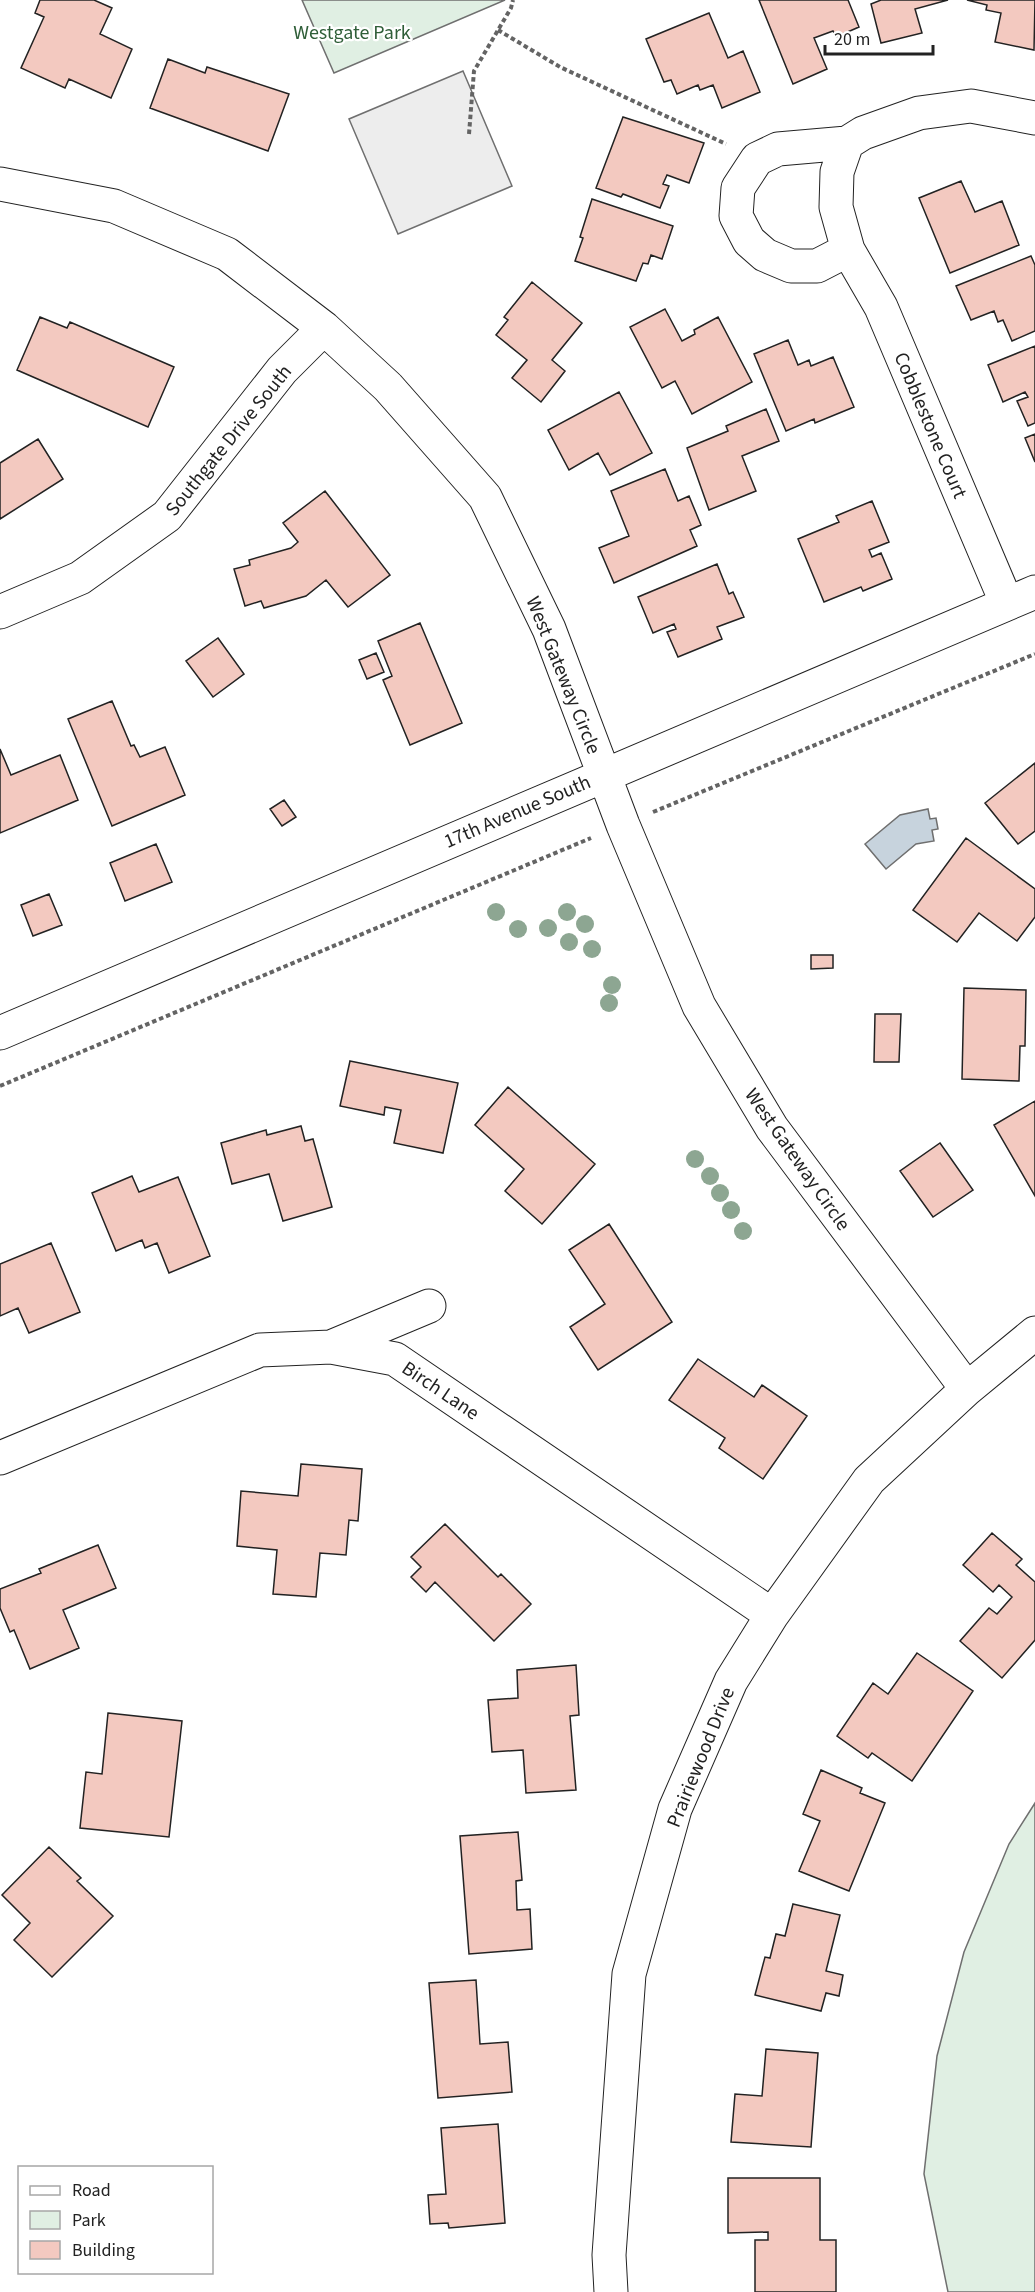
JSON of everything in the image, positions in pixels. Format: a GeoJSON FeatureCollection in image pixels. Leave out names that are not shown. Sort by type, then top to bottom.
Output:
{"type":"FeatureCollection","features":[{"type":"Feature","properties":{"kind":"street"},"geometry":{"type":"LineString","coordinates":[[848,250],[817,266],[791,266],[765,255],[749,241],[736,216],[738,188],[757,159],[778,149],[847,143],[863,133],[919,113],[971,106],[1035,118]]}},
{"type":"Feature","properties":{"kind":"street","name":"Cobblestone Court"},"geometry":{"type":"LineString","coordinates":[[847,143],[837,172],[836,207],[848,250],[880,307],[1021,598]]}},
{"type":"Feature","properties":{"kind":"street","name":"West Gateway Circle"},"geometry":{"type":"LineString","coordinates":[[0,184],[114,206],[228,254],[324,328],[388,387],[485,497],[549,629],[623,825],[699,1006],[772,1128],[967,1389]]}},
{"type":"Feature","properties":{"kind":"street","name":"Southgate Drive South"},"geometry":{"type":"LineString","coordinates":[[0,612],[80,578],[167,516],[282,370],[324,328]]}},
{"type":"Feature","properties":{"kind":"street","name":"17th Avenue South"},"geometry":{"type":"LineString","coordinates":[[0,1033],[1021,598]]}},
{"type":"Feature","properties":{"kind":"street"},"geometry":{"type":"LineString","coordinates":[[331,1347],[429,1306]]}},
{"type":"Feature","properties":{"kind":"street","name":"Prairiewood Drive"},"geometry":{"type":"LineString","coordinates":[[611,2292],[610,2244],[629,1974],[675,1809],[731,1681],[772,1615],[869,1480],[967,1389],[1035,1333]]}},
{"type":"Feature","properties":{"kind":"street","name":"Birch Lane"},"geometry":{"type":"LineString","coordinates":[[0,1458],[260,1350],[331,1347],[395,1359],[772,1615]]}},
{"type":"Feature","properties":{"kind":"path"},"geometry":{"type":"LineString","coordinates":[[469,134],[474,71],[513,0]]}},
{"type":"Feature","properties":{"kind":"path"},"geometry":{"type":"LineString","coordinates":[[498,30],[560,67],[757,159]]}},
{"type":"Feature","properties":{"kind":"path"},"geometry":{"type":"LineString","coordinates":[[0,1086],[1035,654]]}},
{"type":"Feature","properties":{"kind":"green space","name":"Westgate Park"},"geometry":{"type":"Polygon","coordinates":[[[302,0],[505,0],[334,73],[302,0]]]}},
{"type":"Feature","properties":{"kind":"green space"},"geometry":{"type":"Polygon","coordinates":[[[1035,1803],[1035,2292],[948,2292],[924,2174],[937,2056],[964,1952],[1009,1844],[1035,1803]]]}},
{"type":"Feature","properties":{"kind":"shaded area"},"geometry":{"type":"Polygon","coordinates":[[[463,71],[512,186],[398,234],[349,119],[463,71]]]}},
{"type":"Feature","properties":{"kind":"shaded area"},"geometry":{"type":"Polygon","coordinates":[[[928,809],[930,819],[936,818],[938,829],[932,830],[934,841],[916,844],[886,869],[865,844],[900,815],[928,809]]]}},
{"type":"Feature","properties":{"kind":"building"},"geometry":{"type":"Polygon","coordinates":[[[40,0],[94,0],[112,8],[100,34],[132,49],[111,98],[69,79],[65,88],[21,68],[44,17],[35,13],[40,0]]]}},
{"type":"Feature","properties":{"kind":"building"},"geometry":{"type":"Polygon","coordinates":[[[759,0],[848,0],[859,27],[836,37],[833,31],[814,38],[827,69],[793,84],[759,0]]]}},
{"type":"Feature","properties":{"kind":"building"},"geometry":{"type":"Polygon","coordinates":[[[881,0],[948,0],[915,9],[922,33],[881,43],[871,4],[881,0]]]}},
{"type":"Feature","properties":{"kind":"building"},"geometry":{"type":"Polygon","coordinates":[[[967,0],[1035,0],[1034,50],[995,42],[1001,13],[986,10],[987,5],[967,0]]]}},
{"type":"Feature","properties":{"kind":"building"},"geometry":{"type":"Polygon","coordinates":[[[709,13],[728,58],[743,51],[760,92],[722,108],[713,85],[700,90],[698,85],[677,94],[671,80],[664,82],[646,39],[709,13]]]}},
{"type":"Feature","properties":{"kind":"building"},"geometry":{"type":"Polygon","coordinates":[[[168,59],[205,73],[207,67],[289,94],[268,151],[150,108],[168,59]]]}},
{"type":"Feature","properties":{"kind":"building"},"geometry":{"type":"Polygon","coordinates":[[[623,117],[704,143],[689,183],[667,175],[663,184],[669,186],[660,208],[623,194],[621,197],[596,188],[623,117]]]}},
{"type":"Feature","properties":{"kind":"building"},"geometry":{"type":"Polygon","coordinates":[[[961,181],[975,212],[1002,201],[1019,245],[950,273],[919,198],[961,181]]]}},
{"type":"Feature","properties":{"kind":"building"},"geometry":{"type":"Polygon","coordinates":[[[592,199],[673,226],[662,259],[651,255],[648,264],[643,263],[636,281],[575,261],[592,199]]]}},
{"type":"Feature","properties":{"kind":"building"},"geometry":{"type":"Polygon","coordinates":[[[1031,256],[1035,265],[1035,331],[1012,341],[1003,320],[998,322],[994,311],[971,320],[956,286],[1031,256]]]}},
{"type":"Feature","properties":{"kind":"building"},"geometry":{"type":"Polygon","coordinates":[[[532,282],[582,323],[552,360],[565,371],[541,402],[512,378],[527,360],[496,335],[508,320],[504,317],[532,282]]]}},
{"type":"Feature","properties":{"kind":"building"},"geometry":{"type":"Polygon","coordinates":[[[665,309],[682,341],[695,334],[694,330],[718,317],[752,382],[692,414],[675,381],[662,388],[630,327],[665,309]]]}},
{"type":"Feature","properties":{"kind":"building"},"geometry":{"type":"Polygon","coordinates":[[[40,317],[67,328],[70,322],[174,367],[148,427],[17,370],[40,317]]]}},
{"type":"Feature","properties":{"kind":"building"},"geometry":{"type":"Polygon","coordinates":[[[788,340],[798,365],[809,360],[811,366],[833,357],[854,407],[815,423],[814,419],[786,431],[754,354],[788,340]]]}},
{"type":"Feature","properties":{"kind":"building"},"geometry":{"type":"Polygon","coordinates":[[[1035,346],[1035,423],[1028,426],[1017,401],[1028,397],[1025,392],[1003,402],[988,365],[1035,346]]]}},
{"type":"Feature","properties":{"kind":"building"},"geometry":{"type":"Polygon","coordinates":[[[619,392],[652,453],[610,475],[598,453],[569,470],[548,430],[619,392]]]}},
{"type":"Feature","properties":{"kind":"building"},"geometry":{"type":"Polygon","coordinates":[[[766,409],[779,441],[742,456],[756,491],[709,510],[687,448],[728,431],[726,426],[766,409]]]}},
{"type":"Feature","properties":{"kind":"building"},"geometry":{"type":"Polygon","coordinates":[[[1035,434],[1035,462],[1025,438],[1035,434]]]}},
{"type":"Feature","properties":{"kind":"building"},"geometry":{"type":"Polygon","coordinates":[[[38,439],[63,479],[0,519],[0,463],[38,439]]]}},
{"type":"Feature","properties":{"kind":"building"},"geometry":{"type":"Polygon","coordinates":[[[665,469],[678,501],[689,496],[701,525],[690,530],[697,546],[614,583],[599,548],[629,536],[611,491],[665,469]]]}},
{"type":"Feature","properties":{"kind":"building"},"geometry":{"type":"Polygon","coordinates":[[[325,491],[390,575],[348,607],[326,580],[306,596],[264,608],[261,601],[245,606],[234,569],[250,565],[249,560],[291,548],[298,542],[283,523],[325,491]]]}},
{"type":"Feature","properties":{"kind":"building"},"geometry":{"type":"Polygon","coordinates":[[[872,501],[889,542],[869,550],[872,557],[881,553],[892,579],[863,591],[861,587],[824,602],[798,539],[839,522],[836,516],[872,501]]]}},
{"type":"Feature","properties":{"kind":"building"},"geometry":{"type":"Polygon","coordinates":[[[717,564],[729,594],[733,592],[744,617],[717,627],[722,639],[678,657],[667,632],[676,629],[674,624],[653,633],[638,597],[717,564]]]}},
{"type":"Feature","properties":{"kind":"building"},"geometry":{"type":"Polygon","coordinates":[[[420,623],[462,723],[410,745],[383,680],[392,676],[378,641],[420,623]]]}},
{"type":"Feature","properties":{"kind":"building"},"geometry":{"type":"Polygon","coordinates":[[[218,638],[244,674],[213,697],[186,661],[218,638]]]}},
{"type":"Feature","properties":{"kind":"building"},"geometry":{"type":"Polygon","coordinates":[[[376,653],[384,672],[367,679],[359,660],[376,653]]]}},
{"type":"Feature","properties":{"kind":"building"},"geometry":{"type":"Polygon","coordinates":[[[112,701],[131,746],[134,745],[140,757],[165,747],[185,795],[112,826],[68,719],[112,701]]]}},
{"type":"Feature","properties":{"kind":"building"},"geometry":{"type":"Polygon","coordinates":[[[0,749],[11,775],[60,755],[78,800],[0,833],[0,749]]]}},
{"type":"Feature","properties":{"kind":"building"},"geometry":{"type":"Polygon","coordinates":[[[1035,763],[1035,831],[1018,844],[985,803],[1035,763]]]}},
{"type":"Feature","properties":{"kind":"building"},"geometry":{"type":"Polygon","coordinates":[[[284,800],[296,817],[282,826],[270,809],[284,800]]]}},
{"type":"Feature","properties":{"kind":"building"},"geometry":{"type":"Polygon","coordinates":[[[966,838],[1035,889],[1035,917],[1017,941],[979,913],[957,942],[913,910],[966,838]]]}},
{"type":"Feature","properties":{"kind":"building"},"geometry":{"type":"Polygon","coordinates":[[[156,844],[172,882],[125,901],[110,863],[156,844]]]}},
{"type":"Feature","properties":{"kind":"building"},"geometry":{"type":"Polygon","coordinates":[[[49,894],[62,925],[33,936],[21,905],[49,894]]]}},
{"type":"Feature","properties":{"kind":"building"},"geometry":{"type":"Polygon","coordinates":[[[811,955],[833,955],[833,968],[811,969],[811,955]]]}},
{"type":"Feature","properties":{"kind":"building"},"geometry":{"type":"Polygon","coordinates":[[[964,988],[1026,990],[1025,1046],[1020,1046],[1019,1081],[962,1079],[964,988]]]}},
{"type":"Feature","properties":{"kind":"building"},"geometry":{"type":"Polygon","coordinates":[[[875,1014],[901,1014],[899,1062],[874,1062],[875,1014]]]}},
{"type":"Feature","properties":{"kind":"building"},"geometry":{"type":"Polygon","coordinates":[[[350,1061],[458,1083],[443,1153],[394,1143],[401,1110],[385,1107],[384,1115],[340,1106],[350,1061]]]}},
{"type":"Feature","properties":{"kind":"building"},"geometry":{"type":"Polygon","coordinates":[[[508,1087],[595,1164],[542,1224],[505,1191],[524,1169],[475,1125],[508,1087]]]}},
{"type":"Feature","properties":{"kind":"building"},"geometry":{"type":"Polygon","coordinates":[[[1035,1101],[1035,1196],[994,1125],[1035,1101]]]}},
{"type":"Feature","properties":{"kind":"building"},"geometry":{"type":"Polygon","coordinates":[[[301,1126],[305,1141],[313,1139],[332,1207],[283,1221],[269,1174],[232,1184],[221,1143],[266,1130],[267,1135],[301,1126]]]}},
{"type":"Feature","properties":{"kind":"building"},"geometry":{"type":"Polygon","coordinates":[[[940,1143],[973,1190],[933,1217],[900,1171],[940,1143]]]}},
{"type":"Feature","properties":{"kind":"building"},"geometry":{"type":"Polygon","coordinates":[[[132,1176],[139,1192],[178,1177],[210,1256],[169,1273],[157,1243],[145,1248],[142,1240],[116,1251],[92,1193],[132,1176]]]}},
{"type":"Feature","properties":{"kind":"building"},"geometry":{"type":"Polygon","coordinates":[[[609,1224],[672,1322],[598,1370],[570,1327],[605,1304],[569,1250],[609,1224]]]}},
{"type":"Feature","properties":{"kind":"building"},"geometry":{"type":"Polygon","coordinates":[[[51,1243],[80,1312],[29,1333],[18,1308],[0,1316],[0,1264],[51,1243]]]}},
{"type":"Feature","properties":{"kind":"building"},"geometry":{"type":"Polygon","coordinates":[[[698,1359],[754,1397],[762,1385],[807,1416],[763,1479],[719,1448],[725,1438],[669,1400],[698,1359]]]}},
{"type":"Feature","properties":{"kind":"building"},"geometry":{"type":"Polygon","coordinates":[[[301,1464],[362,1469],[358,1521],[349,1520],[346,1555],[320,1553],[316,1597],[273,1594],[277,1550],[237,1546],[241,1491],[298,1496],[301,1464]]]}},
{"type":"Feature","properties":{"kind":"building"},"geometry":{"type":"Polygon","coordinates":[[[445,1524],[498,1577],[501,1574],[531,1604],[494,1641],[435,1582],[426,1592],[411,1577],[421,1567],[411,1557],[445,1524]]]}},
{"type":"Feature","properties":{"kind":"building"},"geometry":{"type":"Polygon","coordinates":[[[992,1533],[1022,1559],[1016,1565],[1035,1582],[1035,1640],[1002,1678],[960,1641],[989,1608],[997,1614],[1012,1597],[999,1585],[993,1592],[963,1565],[992,1533]]]}},
{"type":"Feature","properties":{"kind":"building"},"geometry":{"type":"Polygon","coordinates":[[[98,1545],[116,1588],[63,1610],[79,1648],[30,1669],[14,1630],[10,1632],[0,1608],[0,1589],[41,1573],[39,1569],[98,1545]]]}},
{"type":"Feature","properties":{"kind":"building"},"geometry":{"type":"Polygon","coordinates":[[[917,1653],[973,1691],[912,1781],[872,1753],[868,1758],[837,1736],[873,1683],[888,1694],[917,1653]]]}},
{"type":"Feature","properties":{"kind":"building"},"geometry":{"type":"Polygon","coordinates":[[[576,1665],[579,1715],[570,1716],[576,1790],[526,1793],[523,1750],[492,1752],[488,1700],[518,1698],[517,1670],[576,1665]]]}},
{"type":"Feature","properties":{"kind":"building"},"geometry":{"type":"Polygon","coordinates":[[[108,1713],[182,1721],[169,1837],[80,1828],[86,1772],[102,1774],[108,1713]]]}},
{"type":"Feature","properties":{"kind":"building"},"geometry":{"type":"Polygon","coordinates":[[[821,1770],[862,1788],[860,1793],[885,1803],[849,1891],[799,1871],[820,1821],[803,1814],[821,1770]]]}},
{"type":"Feature","properties":{"kind":"building"},"geometry":{"type":"Polygon","coordinates":[[[518,1832],[522,1880],[516,1881],[517,1910],[530,1909],[532,1949],[469,1954],[460,1836],[518,1832]]]}},
{"type":"Feature","properties":{"kind":"building"},"geometry":{"type":"Polygon","coordinates":[[[49,1847],[81,1878],[77,1881],[113,1916],[52,1977],[14,1940],[30,1923],[2,1895],[49,1847]]]}},
{"type":"Feature","properties":{"kind":"building"},"geometry":{"type":"Polygon","coordinates":[[[793,1904],[840,1915],[826,1971],[843,1975],[839,1996],[826,1993],[821,2011],[755,1995],[765,1957],[770,1958],[776,1934],[785,1936],[793,1904]]]}},
{"type":"Feature","properties":{"kind":"building"},"geometry":{"type":"Polygon","coordinates":[[[476,1980],[480,2044],[508,2042],[512,2092],[438,2098],[429,1983],[476,1980]]]}},
{"type":"Feature","properties":{"kind":"building"},"geometry":{"type":"Polygon","coordinates":[[[766,2049],[818,2053],[811,2147],[731,2142],[735,2094],[762,2096],[766,2049]]]}},
{"type":"Feature","properties":{"kind":"building"},"geometry":{"type":"Polygon","coordinates":[[[498,2124],[505,2223],[449,2228],[448,2223],[430,2224],[428,2195],[446,2194],[441,2128],[498,2124]]]}},
{"type":"Feature","properties":{"kind":"building"},"geometry":{"type":"Polygon","coordinates":[[[728,2178],[820,2178],[820,2240],[836,2240],[836,2292],[755,2292],[755,2240],[768,2240],[768,2232],[728,2233],[728,2178]]]}}]}
